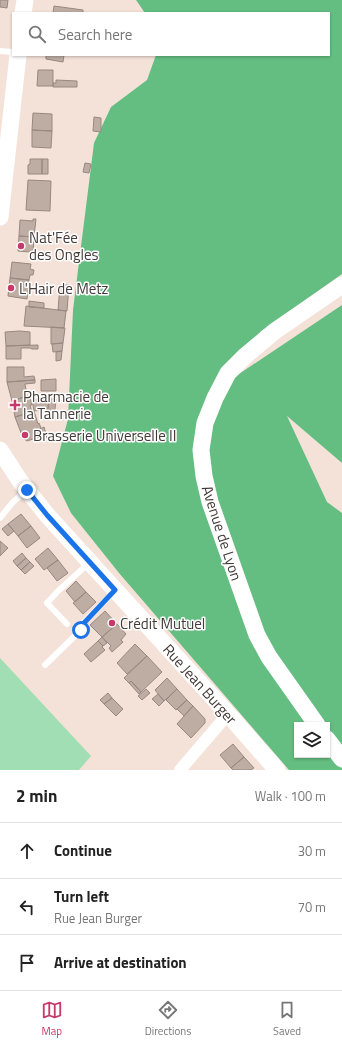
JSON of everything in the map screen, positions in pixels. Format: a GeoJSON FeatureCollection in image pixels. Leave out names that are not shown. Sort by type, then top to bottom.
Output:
{"type":"FeatureCollection","features":[{"type":"Feature","properties":{"kind":"main road"},"geometry":{"type":"LineString","coordinates":[[23,12],[25,0]]}},
{"type":"Feature","properties":{"kind":"main road"},"geometry":{"type":"LineString","coordinates":[[0,216],[18,56]]}},
{"type":"Feature","properties":{"kind":"main road","name":"Avenue de Lyon"},"geometry":{"type":"LineString","coordinates":[[315,722],[269,657],[257,635],[210,502],[204,476],[201,450],[205,423],[215,398],[228,373],[245,356],[275,331],[342,285]]}},
{"type":"Feature","properties":{"kind":"main road","name":"Rue Jean Burger"},"geometry":{"type":"LineString","coordinates":[[0,450],[20,481],[47,515],[277,770]]}},
{"type":"Feature","properties":{"kind":"main road"},"geometry":{"type":"LineString","coordinates":[[330,743],[342,760]]}},
{"type":"Feature","properties":{"kind":"street"},"geometry":{"type":"LineString","coordinates":[[180,770],[228,714]]}},
{"type":"Feature","properties":{"kind":"lane"},"geometry":{"type":"LineString","coordinates":[[0,51],[12,52]]}},
{"type":"Feature","properties":{"kind":"lane"},"geometry":{"type":"LineString","coordinates":[[0,518],[13,502],[27,490]]}},
{"type":"Feature","properties":{"kind":"lane"},"geometry":{"type":"LineString","coordinates":[[67,624],[47,603],[90,562]]}},
{"type":"Feature","properties":{"kind":"lane"},"geometry":{"type":"LineString","coordinates":[[45,665],[81,630],[83,624],[115,590]]}},
{"type":"Feature","properties":{"kind":"green space"},"geometry":{"type":"Polygon","coordinates":[[[136,0],[342,0],[342,274],[260,332],[233,378],[342,305],[342,463],[287,416],[327,502],[342,513],[342,770],[289,770],[119,573],[71,513],[53,476],[68,419],[73,310],[94,143],[111,107],[147,80],[156,56],[330,56],[330,12],[144,12],[136,0]]]}},
{"type":"Feature","properties":{"kind":"green space"},"geometry":{"type":"Polygon","coordinates":[[[0,658],[91,756],[79,770],[0,770],[0,658]]]}},
{"type":"Feature","properties":{"kind":"building"},"geometry":{"type":"Polygon","coordinates":[[[0,0],[8,0],[7,8],[0,7],[0,0]]]}},
{"type":"Feature","properties":{"kind":"building"},"geometry":{"type":"Polygon","coordinates":[[[54,6],[83,10],[83,12],[53,12],[54,6]]]}},
{"type":"Feature","properties":{"kind":"building"},"geometry":{"type":"Polygon","coordinates":[[[46,56],[64,56],[63,62],[46,59],[46,56]]]}},
{"type":"Feature","properties":{"kind":"building"},"geometry":{"type":"Polygon","coordinates":[[[38,70],[53,70],[53,86],[37,86],[38,70]]]}},
{"type":"Feature","properties":{"kind":"building"},"geometry":{"type":"Polygon","coordinates":[[[56,80],[77,81],[77,87],[53,87],[53,83],[56,83],[56,80]]]}},
{"type":"Feature","properties":{"kind":"building"},"geometry":{"type":"Polygon","coordinates":[[[33,113],[52,114],[52,131],[32,130],[33,113]]]}},
{"type":"Feature","properties":{"kind":"building"},"geometry":{"type":"Polygon","coordinates":[[[94,117],[101,118],[101,132],[93,131],[94,117]]]}},
{"type":"Feature","properties":{"kind":"building"},"geometry":{"type":"Polygon","coordinates":[[[32,130],[52,131],[51,148],[32,147],[32,130]]]}},
{"type":"Feature","properties":{"kind":"building"},"geometry":{"type":"Polygon","coordinates":[[[30,159],[42,159],[42,174],[28,174],[30,159]]]}},
{"type":"Feature","properties":{"kind":"building"},"geometry":{"type":"Polygon","coordinates":[[[42,159],[48,159],[48,174],[42,174],[42,159]]]}},
{"type":"Feature","properties":{"kind":"building"},"geometry":{"type":"Polygon","coordinates":[[[85,163],[91,164],[89,173],[83,172],[85,163]]]}},
{"type":"Feature","properties":{"kind":"building"},"geometry":{"type":"Polygon","coordinates":[[[28,180],[51,181],[50,211],[26,210],[28,180]]]}},
{"type":"Feature","properties":{"kind":"building"},"geometry":{"type":"Polygon","coordinates":[[[33,219],[36,219],[34,237],[19,236],[20,220],[33,221],[33,219]]]}},
{"type":"Feature","properties":{"kind":"building"},"geometry":{"type":"Polygon","coordinates":[[[19,236],[34,237],[33,254],[30,254],[30,252],[18,251],[19,236]]]}},
{"type":"Feature","properties":{"kind":"building"},"geometry":{"type":"Polygon","coordinates":[[[12,262],[31,264],[30,269],[34,270],[33,275],[30,275],[29,280],[10,278],[12,262]]]}},
{"type":"Feature","properties":{"kind":"building"},"geometry":{"type":"Polygon","coordinates":[[[10,278],[29,280],[27,299],[8,296],[10,278]]]}},
{"type":"Feature","properties":{"kind":"building"},"geometry":{"type":"Polygon","coordinates":[[[60,285],[69,285],[67,311],[58,310],[60,285]]]}},
{"type":"Feature","properties":{"kind":"building"},"geometry":{"type":"Polygon","coordinates":[[[29,301],[44,303],[44,308],[29,307],[29,301]]]}},
{"type":"Feature","properties":{"kind":"building"},"geometry":{"type":"Polygon","coordinates":[[[26,306],[66,311],[64,328],[24,326],[26,306]]]}},
{"type":"Feature","properties":{"kind":"building"},"geometry":{"type":"Polygon","coordinates":[[[51,327],[65,328],[63,343],[51,344],[51,327]]]}},
{"type":"Feature","properties":{"kind":"building"},"geometry":{"type":"Polygon","coordinates":[[[5,332],[30,332],[30,345],[6,346],[5,332]]]}},
{"type":"Feature","properties":{"kind":"building"},"geometry":{"type":"Polygon","coordinates":[[[63,343],[62,351],[53,352],[52,344],[63,343]]]}},
{"type":"Feature","properties":{"kind":"building"},"geometry":{"type":"Polygon","coordinates":[[[38,345],[38,349],[21,348],[21,359],[6,359],[6,346],[38,345]]]}},
{"type":"Feature","properties":{"kind":"building"},"geometry":{"type":"Polygon","coordinates":[[[62,351],[61,360],[56,361],[56,352],[62,351]]]}},
{"type":"Feature","properties":{"kind":"building"},"geometry":{"type":"Polygon","coordinates":[[[7,367],[24,367],[24,377],[34,376],[35,380],[7,382],[7,367]]]}},
{"type":"Feature","properties":{"kind":"building"},"geometry":{"type":"Polygon","coordinates":[[[56,379],[56,391],[41,391],[41,380],[56,379]]]}},
{"type":"Feature","properties":{"kind":"building"},"geometry":{"type":"Polygon","coordinates":[[[35,380],[35,383],[25,384],[27,396],[12,401],[7,382],[35,380]]]}},
{"type":"Feature","properties":{"kind":"building"},"geometry":{"type":"Polygon","coordinates":[[[27,396],[27,399],[30,398],[32,412],[15,417],[12,401],[27,396]]]}},
{"type":"Feature","properties":{"kind":"building"},"geometry":{"type":"Polygon","coordinates":[[[49,399],[48,409],[34,411],[32,400],[49,399]]]}},
{"type":"Feature","properties":{"kind":"building"},"geometry":{"type":"Polygon","coordinates":[[[49,399],[56,399],[54,419],[47,418],[49,399]]]}},
{"type":"Feature","properties":{"kind":"building"},"geometry":{"type":"Polygon","coordinates":[[[34,411],[38,424],[39,423],[41,428],[42,436],[27,441],[23,438],[15,417],[34,411]]]}},
{"type":"Feature","properties":{"kind":"building"},"geometry":{"type":"Polygon","coordinates":[[[44,427],[47,437],[42,438],[40,429],[44,427]]]}},
{"type":"Feature","properties":{"kind":"building"},"geometry":{"type":"Polygon","coordinates":[[[21,514],[31,526],[18,536],[8,524],[21,514]]]}},
{"type":"Feature","properties":{"kind":"building"},"geometry":{"type":"Polygon","coordinates":[[[8,524],[14,531],[8,536],[2,529],[8,524]]]}},
{"type":"Feature","properties":{"kind":"building"},"geometry":{"type":"Polygon","coordinates":[[[31,526],[40,538],[27,548],[18,536],[31,526]]]}},
{"type":"Feature","properties":{"kind":"building"},"geometry":{"type":"Polygon","coordinates":[[[0,541],[8,548],[0,556],[0,541]]]}},
{"type":"Feature","properties":{"kind":"building"},"geometry":{"type":"Polygon","coordinates":[[[48,548],[58,560],[44,570],[35,559],[48,548]]]}},
{"type":"Feature","properties":{"kind":"building"},"geometry":{"type":"Polygon","coordinates":[[[22,553],[26,558],[17,566],[13,561],[22,553]]]}},
{"type":"Feature","properties":{"kind":"building"},"geometry":{"type":"Polygon","coordinates":[[[26,558],[30,562],[21,570],[17,566],[26,558]]]}},
{"type":"Feature","properties":{"kind":"building"},"geometry":{"type":"Polygon","coordinates":[[[58,560],[68,573],[57,581],[47,568],[58,560]]]}},
{"type":"Feature","properties":{"kind":"building"},"geometry":{"type":"Polygon","coordinates":[[[30,562],[34,566],[25,574],[21,570],[30,562]]]}},
{"type":"Feature","properties":{"kind":"building"},"geometry":{"type":"Polygon","coordinates":[[[76,581],[86,592],[75,602],[66,591],[76,581]]]}},
{"type":"Feature","properties":{"kind":"building"},"geometry":{"type":"Polygon","coordinates":[[[86,592],[96,602],[83,614],[73,603],[86,592]]]}},
{"type":"Feature","properties":{"kind":"building"},"geometry":{"type":"Polygon","coordinates":[[[105,611],[117,624],[102,637],[90,625],[105,611]]]}},
{"type":"Feature","properties":{"kind":"building"},"geometry":{"type":"Polygon","coordinates":[[[117,624],[126,634],[121,640],[123,642],[112,652],[109,648],[111,646],[102,637],[117,624]]]}},
{"type":"Feature","properties":{"kind":"building"},"geometry":{"type":"Polygon","coordinates":[[[102,637],[107,643],[103,646],[98,641],[102,637]]]}},
{"type":"Feature","properties":{"kind":"building"},"geometry":{"type":"Polygon","coordinates":[[[98,641],[105,650],[91,662],[84,654],[98,641]]]}},
{"type":"Feature","properties":{"kind":"building"},"geometry":{"type":"Polygon","coordinates":[[[135,644],[147,656],[127,674],[117,663],[135,644]]]}},
{"type":"Feature","properties":{"kind":"building"},"geometry":{"type":"Polygon","coordinates":[[[147,656],[162,672],[141,692],[131,681],[129,683],[124,678],[147,656]]]}},
{"type":"Feature","properties":{"kind":"building"},"geometry":{"type":"Polygon","coordinates":[[[167,678],[177,689],[164,701],[155,690],[167,678]]]}},
{"type":"Feature","properties":{"kind":"building"},"geometry":{"type":"Polygon","coordinates":[[[131,681],[141,692],[139,694],[129,683],[131,681]]]}},
{"type":"Feature","properties":{"kind":"building"},"geometry":{"type":"Polygon","coordinates":[[[146,689],[150,693],[142,700],[138,696],[146,689]]]}},
{"type":"Feature","properties":{"kind":"building"},"geometry":{"type":"Polygon","coordinates":[[[177,689],[187,700],[176,710],[166,700],[177,689]]]}},
{"type":"Feature","properties":{"kind":"building"},"geometry":{"type":"Polygon","coordinates":[[[108,693],[112,698],[104,704],[100,700],[108,693]]]}},
{"type":"Feature","properties":{"kind":"building"},"geometry":{"type":"Polygon","coordinates":[[[158,694],[164,701],[159,706],[152,699],[158,694]]]}},
{"type":"Feature","properties":{"kind":"building"},"geometry":{"type":"Polygon","coordinates":[[[112,698],[123,709],[116,716],[104,704],[112,698]]]}},
{"type":"Feature","properties":{"kind":"building"},"geometry":{"type":"Polygon","coordinates":[[[187,700],[193,706],[184,716],[177,709],[187,700]]]}},
{"type":"Feature","properties":{"kind":"building"},"geometry":{"type":"Polygon","coordinates":[[[193,706],[205,719],[205,723],[191,738],[177,724],[193,706]]]}},
{"type":"Feature","properties":{"kind":"building"},"geometry":{"type":"Polygon","coordinates":[[[233,744],[244,757],[231,768],[220,755],[233,744]]]}},
{"type":"Feature","properties":{"kind":"building"},"geometry":{"type":"Polygon","coordinates":[[[244,757],[254,768],[251,770],[233,770],[231,768],[244,757]]]}},
{"type":"Feature","properties":{"kind":"place","name":"Nat'Fée des Ongles"},"geometry":{"type":"Point","coordinates":[21,246]}},
{"type":"Feature","properties":{"kind":"place","name":"L'Hair de Metz"},"geometry":{"type":"Point","coordinates":[11,288]}},
{"type":"Feature","properties":{"kind":"place","name":"Pharmacie de la Tannerie"},"geometry":{"type":"Point","coordinates":[15,405]}},
{"type":"Feature","properties":{"kind":"place","name":"Brasserie Universelle II"},"geometry":{"type":"Point","coordinates":[25,435]}},
{"type":"Feature","properties":{"kind":"place","name":"Crédit Mutuel"},"geometry":{"type":"Point","coordinates":[112,623]}},
{"type":"Feature","properties":{"kind":"route"},"geometry":{"type":"LineString","coordinates":[[27,490],[47,515],[115,590],[83,624],[81,630]]}}]}
